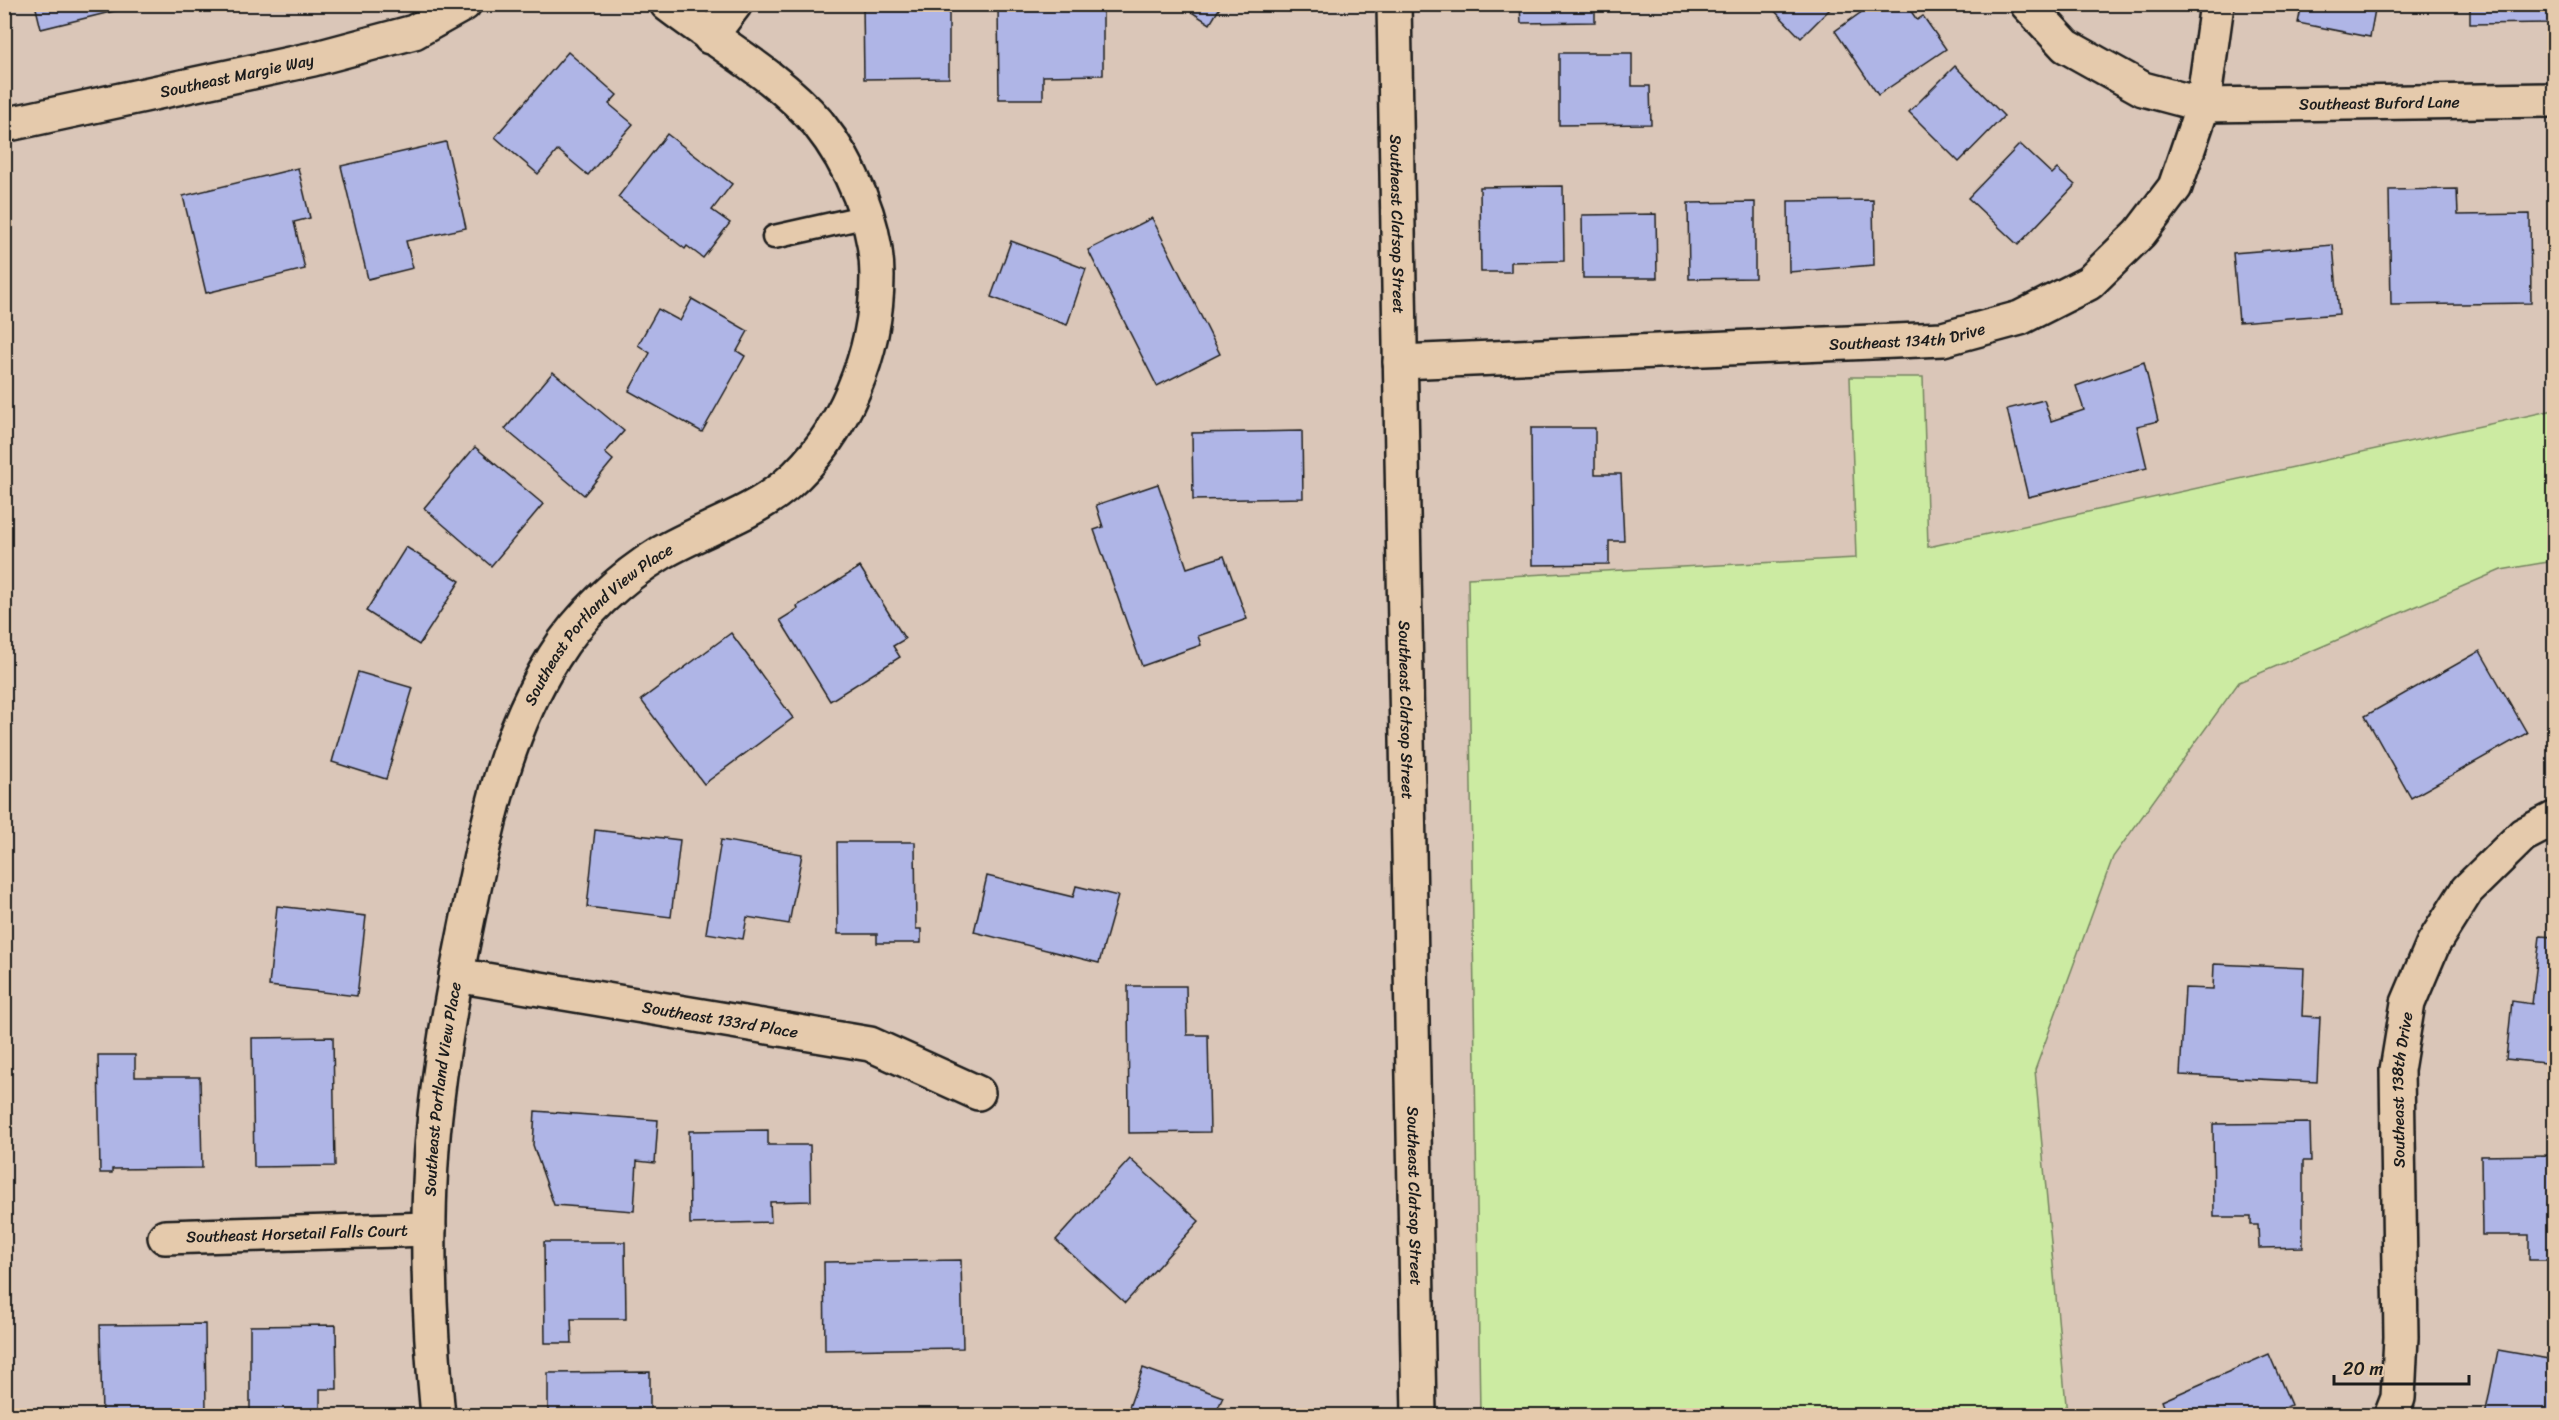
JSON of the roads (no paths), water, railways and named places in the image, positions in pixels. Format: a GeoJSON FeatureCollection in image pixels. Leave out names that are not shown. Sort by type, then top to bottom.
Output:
{"type":"FeatureCollection","features":[{"type":"Feature","properties":{"kind":"street","name":"Southeast Margie Way"},"geometry":{"type":"LineString","coordinates":[[4,125],[325,56],[414,32],[464,4]]}},
{"type":"Feature","properties":{"kind":"street","name":"Southeast Portland View Place"},"geometry":{"type":"LineString","coordinates":[[438,1416],[433,1368],[429,1229],[436,1101],[456,975],[490,813],[518,726],[555,655],[602,597],[661,553],[737,517],[785,485],[823,445],[856,386],[873,321],[877,274],[868,216],[846,165],[818,124],[781,86],[667,4]]}},
{"type":"Feature","properties":{"kind":"street"},"geometry":{"type":"LineString","coordinates":[[710,37],[735,4]]}},
{"type":"Feature","properties":{"kind":"street","name":"Southeast Clatsop Street"},"geometry":{"type":"LineString","coordinates":[[1394,4],[1419,1416]]}},
{"type":"Feature","properties":{"kind":"street","name":"Southeast Buford Lane"},"geometry":{"type":"LineString","coordinates":[[2027,4],[2067,46],[2076,52],[2144,89],[2204,105],[2554,100]]}},
{"type":"Feature","properties":{"kind":"street","name":"Southeast 134th Drive"},"geometry":{"type":"LineString","coordinates":[[1400,362],[1943,339],[2020,318],[2089,283],[2140,233],[2175,187],[2204,105],[2217,4]]}},
{"type":"Feature","properties":{"kind":"street","name":"Southeast 138th Drive"},"geometry":{"type":"LineString","coordinates":[[2391,1416],[2398,1398],[2401,1337],[2397,1070],[2408,1003],[2433,944],[2468,890],[2523,835],[2554,819]]}},
{"type":"Feature","properties":{"kind":"street","name":"Southeast 133rd Place"},"geometry":{"type":"LineString","coordinates":[[456,975],[870,1044],[978,1094]]}},
{"type":"Feature","properties":{"kind":"street","name":"Southeast Horsetail Falls Court"},"geometry":{"type":"LineString","coordinates":[[165,1238],[429,1229]]}},
{"type":"Feature","properties":{"kind":"lane"},"geometry":{"type":"LineString","coordinates":[[774,237],[868,216]]}}]}
